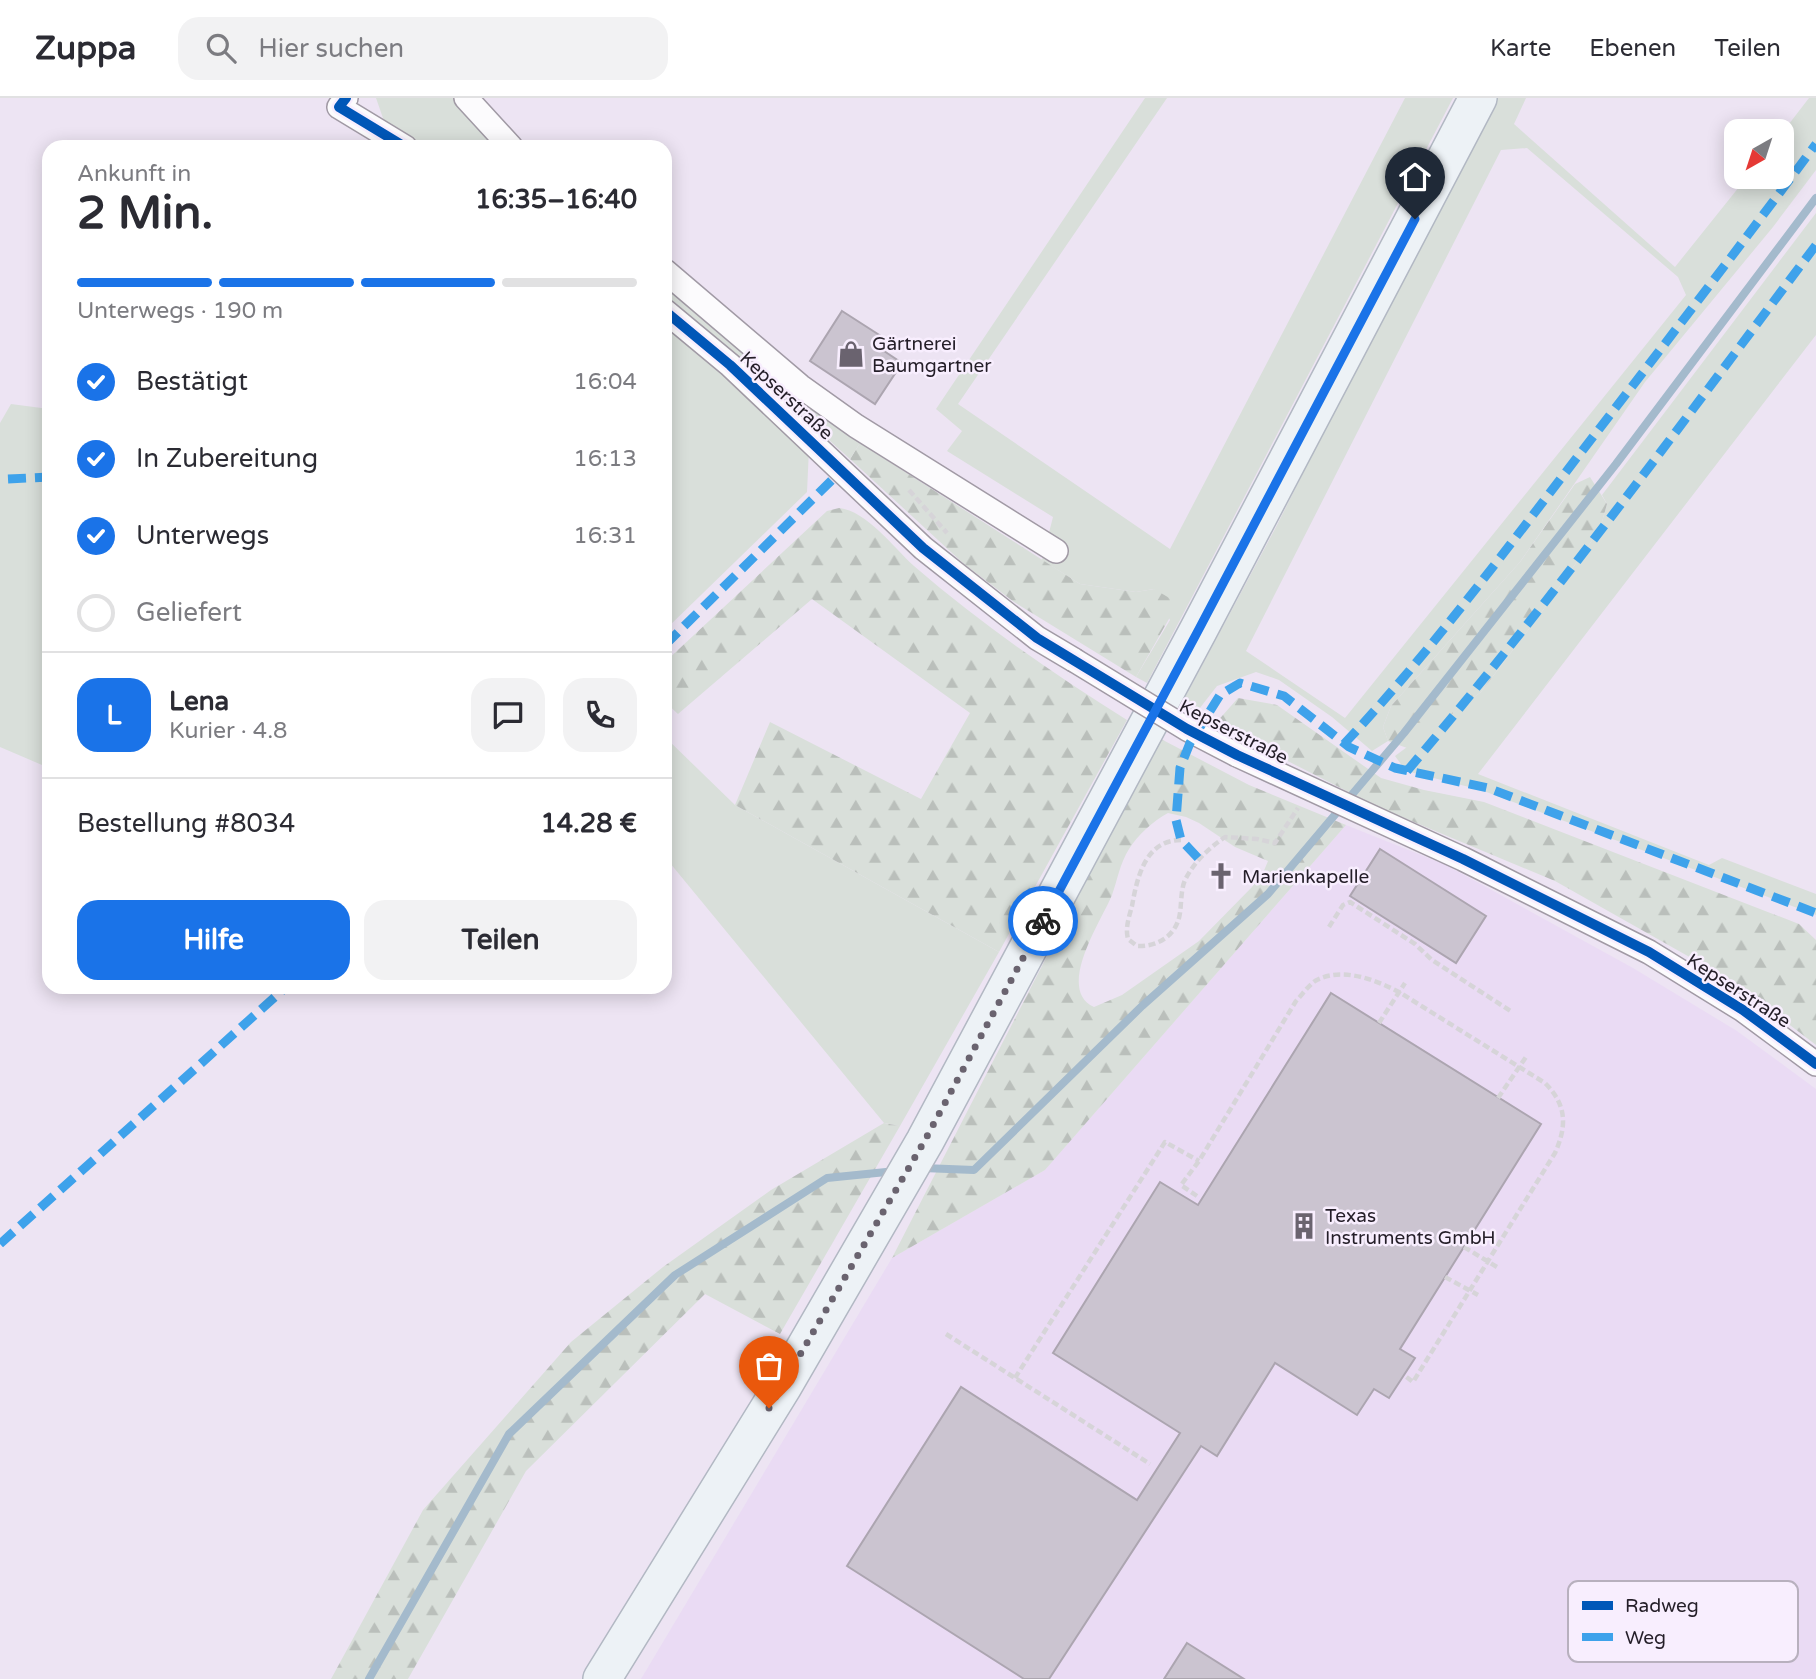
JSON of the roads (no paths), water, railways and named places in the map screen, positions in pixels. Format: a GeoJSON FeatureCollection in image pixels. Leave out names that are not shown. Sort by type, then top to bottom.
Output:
{"type":"FeatureCollection","features":[{"type":"Feature","properties":{"kind":"main road"},"geometry":{"type":"LineString","coordinates":[[602,1679],[783,1386],[925,1140],[1193,642],[1478,98]]}},
{"type":"Feature","properties":{"kind":"street"},"geometry":{"type":"LineString","coordinates":[[346,98],[339,107],[393,140]]}},
{"type":"Feature","properties":{"kind":"street"},"geometry":{"type":"LineString","coordinates":[[466,98],[505,140]]}},
{"type":"Feature","properties":{"kind":"street","name":"Kepserstraße"},"geometry":{"type":"LineString","coordinates":[[672,277],[800,386],[845,418],[1056,551]]}},
{"type":"Feature","properties":{"kind":"street","name":"Kepserstraße"},"geometry":{"type":"LineString","coordinates":[[672,317],[730,365],[923,548],[1037,638],[1187,729],[1237,755],[1463,859],[1649,953],[1743,1010],[1816,1064]]}},
{"type":"Feature","properties":{"kind":"waterway"},"geometry":{"type":"LineString","coordinates":[[923,1168],[974,1170],[1142,1006],[1268,894],[1404,733],[1616,464],[1816,198]]}},
{"type":"Feature","properties":{"kind":"waterway"},"geometry":{"type":"LineString","coordinates":[[369,1679],[509,1434],[675,1275],[827,1178],[896,1171]]}},
{"type":"Feature","properties":{"kind":"place","name":"Gärtnerei Baumgartner"},"geometry":{"type":"Point","coordinates":[851,354]}},
{"type":"Feature","properties":{"kind":"place","name":"Marienkapelle"},"geometry":{"type":"Point","coordinates":[1221,876]}},
{"type":"Feature","properties":{"kind":"place","name":"Texas Instruments GmbH"},"geometry":{"type":"Point","coordinates":[1304,1226]}}]}
